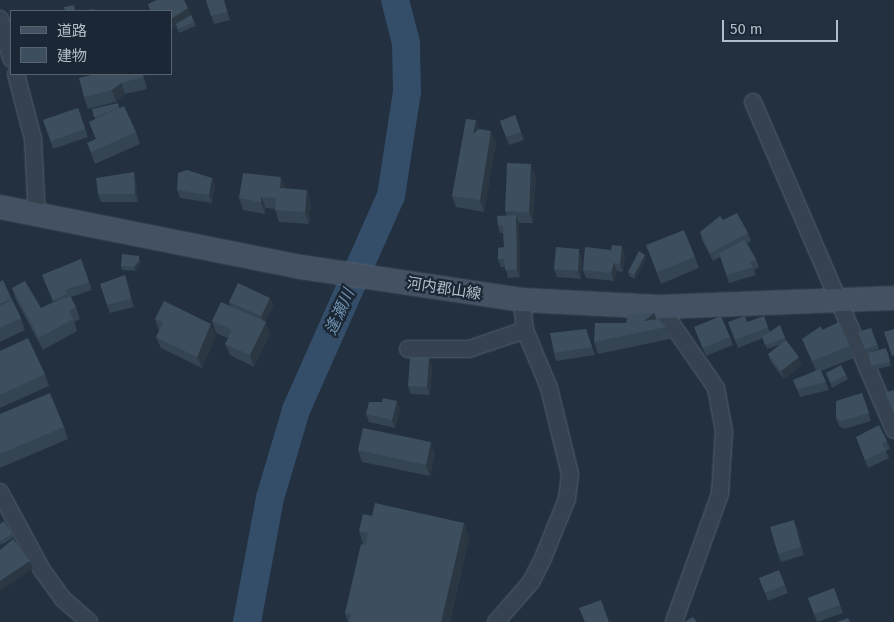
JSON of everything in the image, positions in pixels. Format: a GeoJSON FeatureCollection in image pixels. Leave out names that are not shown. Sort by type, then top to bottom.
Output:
{"type":"FeatureCollection","features":[{"type":"Feature","properties":{"kind":"main road","name":"河内郡山線"},"geometry":{"type":"LineString","coordinates":[[0,207],[37,217],[300,267],[522,300],[660,307],[894,298]]}},
{"type":"Feature","properties":{"kind":"street"},"geometry":{"type":"LineString","coordinates":[[0,19],[10,54]]}},
{"type":"Feature","properties":{"kind":"street"},"geometry":{"type":"LineString","coordinates":[[16,75],[34,139],[37,217]]}},
{"type":"Feature","properties":{"kind":"street"},"geometry":{"type":"LineString","coordinates":[[753,102],[894,430]]}},
{"type":"Feature","properties":{"kind":"street"},"geometry":{"type":"LineString","coordinates":[[496,622],[531,582],[558,525],[569,488],[560,426],[525,330],[522,300]]}},
{"type":"Feature","properties":{"kind":"street"},"geometry":{"type":"LineString","coordinates":[[660,307],[712,379],[724,431],[720,494],[674,622]]}},
{"type":"Feature","properties":{"kind":"street"},"geometry":{"type":"LineString","coordinates":[[408,349],[469,349],[525,330]]}},
{"type":"Feature","properties":{"kind":"street"},"geometry":{"type":"LineString","coordinates":[[0,492],[6,519],[55,588],[89,622]]}},
{"type":"Feature","properties":{"kind":"building"},"geometry":{"type":"Polygon","coordinates":[[[157,0],[184,0],[188,8],[172,18],[172,10],[151,10],[148,4],[157,0]]]}},
{"type":"Feature","properties":{"kind":"building"},"geometry":{"type":"Polygon","coordinates":[[[206,0],[224,0],[227,12],[211,16],[206,0]]]}},
{"type":"Feature","properties":{"kind":"building"},"geometry":{"type":"Polygon","coordinates":[[[74,5],[75,10],[65,10],[64,7],[74,5]]]}},
{"type":"Feature","properties":{"kind":"building"},"geometry":{"type":"Polygon","coordinates":[[[191,15],[194,22],[178,29],[176,24],[191,15]]]}},
{"type":"Feature","properties":{"kind":"building"},"geometry":{"type":"Polygon","coordinates":[[[92,75],[142,75],[143,77],[121,83],[112,90],[84,97],[79,78],[92,75]]]}},
{"type":"Feature","properties":{"kind":"building"},"geometry":{"type":"Polygon","coordinates":[[[118,103],[119,108],[94,117],[92,109],[118,103]]]}},
{"type":"Feature","properties":{"kind":"building"},"geometry":{"type":"Polygon","coordinates":[[[124,106],[136,132],[91,152],[87,143],[96,139],[89,122],[124,106]]]}},
{"type":"Feature","properties":{"kind":"building"},"geometry":{"type":"Polygon","coordinates":[[[78,108],[85,129],[51,141],[43,120],[78,108]]]}},
{"type":"Feature","properties":{"kind":"building"},"geometry":{"type":"Polygon","coordinates":[[[515,115],[521,132],[506,137],[500,121],[515,115]]]}},
{"type":"Feature","properties":{"kind":"building"},"geometry":{"type":"Polygon","coordinates":[[[466,119],[476,120],[473,134],[479,129],[491,131],[480,200],[452,196],[466,119]]]}},
{"type":"Feature","properties":{"kind":"building"},"geometry":{"type":"Polygon","coordinates":[[[507,163],[531,164],[529,212],[505,211],[507,163]]]}},
{"type":"Feature","properties":{"kind":"building"},"geometry":{"type":"Polygon","coordinates":[[[187,170],[212,178],[209,195],[177,190],[178,173],[187,170]]]}},
{"type":"Feature","properties":{"kind":"building"},"geometry":{"type":"Polygon","coordinates":[[[134,172],[135,194],[98,194],[96,178],[134,172]]]}},
{"type":"Feature","properties":{"kind":"building"},"geometry":{"type":"Polygon","coordinates":[[[243,173],[281,177],[280,188],[307,190],[305,212],[275,210],[276,198],[261,197],[261,202],[239,198],[243,173]]]}},
{"type":"Feature","properties":{"kind":"building"},"geometry":{"type":"Polygon","coordinates":[[[737,213],[748,233],[710,253],[700,232],[720,216],[723,220],[737,213]]]}},
{"type":"Feature","properties":{"kind":"building"},"geometry":{"type":"Polygon","coordinates":[[[516,215],[517,269],[505,270],[504,259],[498,259],[498,248],[504,247],[503,225],[498,225],[497,216],[516,215]]]}},
{"type":"Feature","properties":{"kind":"building"},"geometry":{"type":"Polygon","coordinates":[[[684,230],[695,257],[657,272],[646,245],[684,230]]]}},
{"type":"Feature","properties":{"kind":"building"},"geometry":{"type":"Polygon","coordinates":[[[744,240],[756,259],[750,263],[753,267],[727,275],[719,253],[744,240]]]}},
{"type":"Feature","properties":{"kind":"building"},"geometry":{"type":"Polygon","coordinates":[[[612,245],[622,246],[620,264],[614,263],[611,273],[583,270],[585,247],[611,250],[612,245]]]}},
{"type":"Feature","properties":{"kind":"building"},"geometry":{"type":"Polygon","coordinates":[[[556,247],[579,249],[578,271],[554,269],[556,247]]]}},
{"type":"Feature","properties":{"kind":"building"},"geometry":{"type":"Polygon","coordinates":[[[639,251],[645,255],[634,275],[628,272],[639,251]]]}},
{"type":"Feature","properties":{"kind":"building"},"geometry":{"type":"Polygon","coordinates":[[[122,254],[139,256],[139,261],[134,267],[121,266],[122,254]]]}},
{"type":"Feature","properties":{"kind":"building"},"geometry":{"type":"Polygon","coordinates":[[[81,259],[89,282],[65,290],[67,294],[53,300],[42,275],[81,259]]]}},
{"type":"Feature","properties":{"kind":"building"},"geometry":{"type":"Polygon","coordinates":[[[125,275],[131,299],[107,305],[100,284],[125,275]]]}},
{"type":"Feature","properties":{"kind":"building"},"geometry":{"type":"Polygon","coordinates":[[[3,280],[11,299],[0,304],[0,282],[3,280]]]}},
{"type":"Feature","properties":{"kind":"building"},"geometry":{"type":"Polygon","coordinates":[[[25,281],[41,308],[70,296],[76,307],[69,311],[73,319],[39,338],[12,288],[25,281]]]}},
{"type":"Feature","properties":{"kind":"building"},"geometry":{"type":"Polygon","coordinates":[[[238,283],[270,298],[261,316],[229,302],[238,283]]]}},
{"type":"Feature","properties":{"kind":"building"},"geometry":{"type":"Polygon","coordinates":[[[12,300],[21,318],[0,328],[0,306],[12,300]]]}},
{"type":"Feature","properties":{"kind":"building"},"geometry":{"type":"Polygon","coordinates":[[[164,301],[211,324],[197,357],[156,337],[163,323],[155,319],[164,301]]]}},
{"type":"Feature","properties":{"kind":"building"},"geometry":{"type":"Polygon","coordinates":[[[221,302],[266,322],[250,355],[225,344],[232,330],[212,321],[221,302]]]}},
{"type":"Feature","properties":{"kind":"building"},"geometry":{"type":"Polygon","coordinates":[[[654,313],[644,321],[658,319],[666,327],[594,342],[595,323],[626,323],[628,314],[654,313]]]}},
{"type":"Feature","properties":{"kind":"building"},"geometry":{"type":"Polygon","coordinates":[[[721,316],[730,337],[703,348],[694,327],[721,316]]]}},
{"type":"Feature","properties":{"kind":"building"},"geometry":{"type":"Polygon","coordinates":[[[745,316],[747,322],[764,316],[768,327],[735,340],[728,322],[745,316]]]}},
{"type":"Feature","properties":{"kind":"building"},"geometry":{"type":"Polygon","coordinates":[[[839,322],[850,346],[812,361],[802,339],[821,326],[822,330],[839,322]]]}},
{"type":"Feature","properties":{"kind":"building"},"geometry":{"type":"Polygon","coordinates":[[[780,325],[785,338],[765,345],[762,337],[780,325]]]}},
{"type":"Feature","properties":{"kind":"building"},"geometry":{"type":"Polygon","coordinates":[[[871,328],[877,345],[865,349],[858,332],[871,328]]]}},
{"type":"Feature","properties":{"kind":"building"},"geometry":{"type":"Polygon","coordinates":[[[586,329],[592,347],[554,353],[550,333],[586,329]]]}},
{"type":"Feature","properties":{"kind":"building"},"geometry":{"type":"Polygon","coordinates":[[[894,329],[894,355],[892,356],[884,332],[894,329]]]}},
{"type":"Feature","properties":{"kind":"building"},"geometry":{"type":"Polygon","coordinates":[[[28,338],[45,374],[0,395],[0,351],[28,338]]]}},
{"type":"Feature","properties":{"kind":"building"},"geometry":{"type":"Polygon","coordinates":[[[786,340],[799,357],[781,371],[768,354],[786,340]]]}},
{"type":"Feature","properties":{"kind":"building"},"geometry":{"type":"Polygon","coordinates":[[[886,348],[890,362],[871,366],[868,353],[886,348]]]}},
{"type":"Feature","properties":{"kind":"building"},"geometry":{"type":"Polygon","coordinates":[[[410,357],[429,358],[427,387],[408,386],[410,357]]]}},
{"type":"Feature","properties":{"kind":"building"},"geometry":{"type":"Polygon","coordinates":[[[841,365],[846,375],[831,383],[826,373],[841,365]]]}},
{"type":"Feature","properties":{"kind":"building"},"geometry":{"type":"Polygon","coordinates":[[[820,369],[826,382],[797,389],[793,380],[820,369]]]}},
{"type":"Feature","properties":{"kind":"building"},"geometry":{"type":"Polygon","coordinates":[[[894,390],[894,413],[885,393],[894,390]]]}},
{"type":"Feature","properties":{"kind":"building"},"geometry":{"type":"Polygon","coordinates":[[[50,393],[64,427],[0,454],[0,414],[50,393]]]}},
{"type":"Feature","properties":{"kind":"building"},"geometry":{"type":"Polygon","coordinates":[[[862,393],[869,413],[841,421],[836,418],[836,401],[862,393]]]}},
{"type":"Feature","properties":{"kind":"building"},"geometry":{"type":"Polygon","coordinates":[[[383,398],[397,401],[392,420],[366,414],[369,402],[382,402],[383,398]]]}},
{"type":"Feature","properties":{"kind":"building"},"geometry":{"type":"Polygon","coordinates":[[[879,425],[887,441],[882,444],[886,450],[865,460],[856,437],[879,425]]]}},
{"type":"Feature","properties":{"kind":"building"},"geometry":{"type":"Polygon","coordinates":[[[363,428],[431,442],[426,465],[358,450],[363,428]]]}},
{"type":"Feature","properties":{"kind":"building"},"geometry":{"type":"Polygon","coordinates":[[[375,503],[464,523],[441,622],[349,622],[351,614],[345,613],[361,544],[366,545],[368,533],[359,531],[363,514],[372,516],[375,503]]]}},
{"type":"Feature","properties":{"kind":"building"},"geometry":{"type":"Polygon","coordinates":[[[794,520],[801,547],[778,554],[770,527],[794,520]]]}},
{"type":"Feature","properties":{"kind":"building"},"geometry":{"type":"Polygon","coordinates":[[[4,521],[12,534],[0,541],[0,524],[4,521]]]}},
{"type":"Feature","properties":{"kind":"building"},"geometry":{"type":"Polygon","coordinates":[[[13,539],[30,561],[0,581],[0,550],[13,539]]]}},
{"type":"Feature","properties":{"kind":"building"},"geometry":{"type":"Polygon","coordinates":[[[779,570],[785,585],[765,593],[759,578],[779,570]]]}},
{"type":"Feature","properties":{"kind":"building"},"geometry":{"type":"Polygon","coordinates":[[[834,588],[840,605],[814,614],[808,598],[834,588]]]}},
{"type":"Feature","properties":{"kind":"building"},"geometry":{"type":"Polygon","coordinates":[[[601,600],[609,622],[585,622],[579,608],[601,600]]]}},
{"type":"Feature","properties":{"kind":"building"},"geometry":{"type":"Polygon","coordinates":[[[693,617],[697,622],[684,622],[693,617]]]}},
{"type":"Feature","properties":{"kind":"building"},"geometry":{"type":"Polygon","coordinates":[[[848,618],[850,622],[837,622],[848,618]]]}},
{"type":"Feature","properties":{"kind":"waterway","name":"逢瀬川"},"geometry":{"type":"LineString","coordinates":[[247,622],[270,498],[296,410],[391,196],[407,92],[406,43],[395,0]]}}]}
